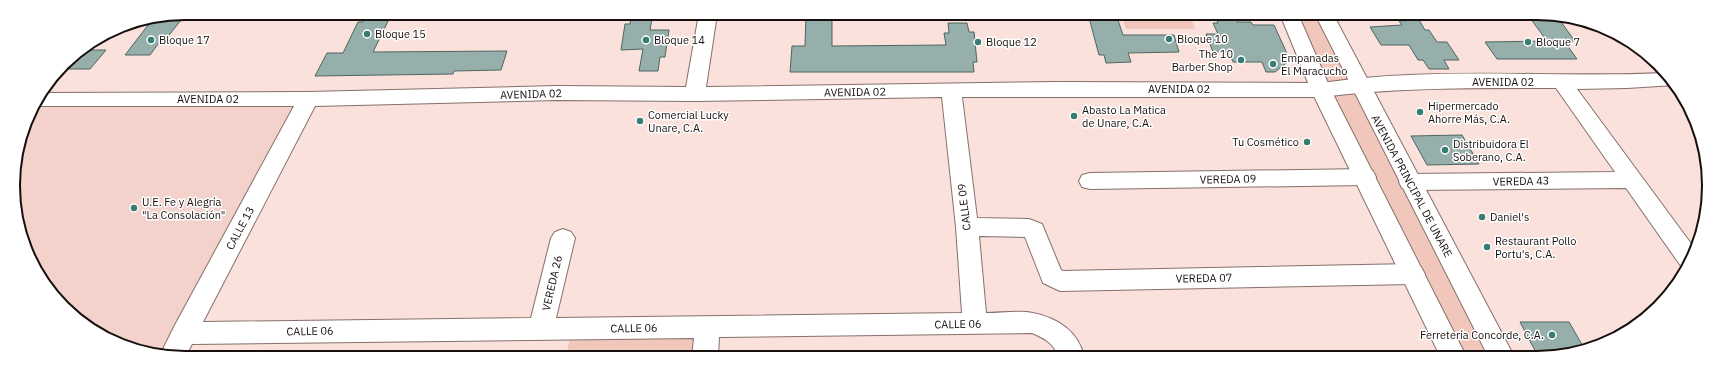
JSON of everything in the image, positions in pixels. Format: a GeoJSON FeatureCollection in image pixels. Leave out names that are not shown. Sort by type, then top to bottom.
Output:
{"type":"FeatureCollection","features":[{"type":"Feature","properties":{"kind":"street"},"geometry":{"type":"LineString","coordinates":[[695,94],[707,20]]}},
{"type":"Feature","properties":{"kind":"street"},"geometry":{"type":"LineString","coordinates":[[1292,20],[1321,90],[1451,351]]}},
{"type":"Feature","properties":{"kind":"street","name":"AVENIDA PRINCIPAL DE UNARE"},"geometry":{"type":"LineString","coordinates":[[1327,20],[1498,351]]}},
{"type":"Feature","properties":{"kind":"street","name":"AVENIDA 02"},"geometry":{"type":"LineString","coordinates":[[44,100],[308,99],[557,93],[695,94],[1057,89],[1321,90],[1359,84],[1475,81],[1562,82],[1663,78]]}},
{"type":"Feature","properties":{"kind":"street"},"geometry":{"type":"LineString","coordinates":[[1562,82],[1686,255]]}},
{"type":"Feature","properties":{"kind":"street","name":"CALLE 09"},"geometry":{"type":"LineString","coordinates":[[951,91],[967,227],[976,324]]}},
{"type":"Feature","properties":{"kind":"street","name":"CALLE 13"},"geometry":{"type":"LineString","coordinates":[[175,351],[308,99]]}},
{"type":"Feature","properties":{"kind":"street","name":"VEREDA 09"},"geometry":{"type":"LineString","coordinates":[[1090,181],[1365,177]]}},
{"type":"Feature","properties":{"kind":"street","name":"VEREDA 43"},"geometry":{"type":"LineString","coordinates":[[1410,182],[1633,180]]}},
{"type":"Feature","properties":{"kind":"street","name":"VEREDA 07"},"geometry":{"type":"LineString","coordinates":[[967,227],[1029,228],[1036,232],[1051,276],[1060,281],[1413,274]]}},
{"type":"Feature","properties":{"kind":"street","name":"VEREDA 26"},"geometry":{"type":"LineString","coordinates":[[542,329],[563,238]]}},
{"type":"Feature","properties":{"kind":"street","name":"CALLE 06"},"geometry":{"type":"LineString","coordinates":[[184,333],[1032,323],[1049,329],[1063,338],[1069,351]]}},
{"type":"Feature","properties":{"kind":"street"},"geometry":{"type":"LineString","coordinates":[[705,351],[708,327]]}},
{"type":"Feature","properties":{"kind":"shaded area"},"geometry":{"type":"Polygon","coordinates":[[[1123,20],[1192,20],[1195,29],[1126,29],[1123,20]]]}},
{"type":"Feature","properties":{"kind":"shaded area"},"geometry":{"type":"Polygon","coordinates":[[[1292,20],[1327,20],[1498,351],[1451,351],[1292,20]]]}},
{"type":"Feature","properties":{"kind":"shaded area","name":"U.E. Fe y Alegría \"La Consolación\""},"geometry":{"type":"Polygon","coordinates":[[[308,99],[167,350],[132,342],[112,334],[85,317],[61,295],[37,259],[23,218],[20,196],[20,175],[23,153],[29,132],[37,112],[44,100],[308,99]]]}},
{"type":"Feature","properties":{"kind":"shaded area"},"geometry":{"type":"Polygon","coordinates":[[[708,327],[706,351],[567,351],[572,328],[708,327]]]}},
{"type":"Feature","properties":{"kind":"building"},"geometry":{"type":"Polygon","coordinates":[[[181,20],[162,44],[158,44],[150,55],[125,55],[149,24],[164,21],[181,20]]]}},
{"type":"Feature","properties":{"kind":"building","name":"Bloque 15"},"geometry":{"type":"Polygon","coordinates":[[[364,20],[389,20],[373,52],[507,51],[501,70],[454,71],[453,74],[315,76],[327,53],[343,53],[358,22],[363,22],[364,20]]]}},
{"type":"Feature","properties":{"kind":"building","name":"Bloque 14"},"geometry":{"type":"Polygon","coordinates":[[[631,20],[652,20],[650,30],[669,30],[665,57],[660,57],[658,71],[639,71],[643,49],[621,50],[625,24],[630,24],[631,20]]]}},
{"type":"Feature","properties":{"kind":"building","name":"Bloque 12"},"geometry":{"type":"Polygon","coordinates":[[[806,20],[832,20],[832,46],[946,45],[944,33],[949,33],[948,23],[967,23],[969,32],[974,32],[977,62],[973,62],[974,72],[790,72],[792,46],[805,46],[806,20]]]}},
{"type":"Feature","properties":{"kind":"building"},"geometry":{"type":"Polygon","coordinates":[[[1090,20],[1118,20],[1123,35],[1174,35],[1179,52],[1128,53],[1131,62],[1106,63],[1104,55],[1099,55],[1090,20]]]}},
{"type":"Feature","properties":{"kind":"building"},"geometry":{"type":"Polygon","coordinates":[[[1217,20],[1236,20],[1237,22],[1251,22],[1253,25],[1274,25],[1290,60],[1275,72],[1266,72],[1262,62],[1233,62],[1229,52],[1213,52],[1206,34],[1218,34],[1213,23],[1218,23],[1217,20]]]}},
{"type":"Feature","properties":{"kind":"building"},"geometry":{"type":"Polygon","coordinates":[[[1419,20],[1425,30],[1429,30],[1437,42],[1447,42],[1459,60],[1444,60],[1449,69],[1429,69],[1423,60],[1418,60],[1409,45],[1381,45],[1370,27],[1402,25],[1399,21],[1419,20]]]}},
{"type":"Feature","properties":{"kind":"building"},"geometry":{"type":"Polygon","coordinates":[[[1531,20],[1561,21],[1575,41],[1564,41],[1577,59],[1497,59],[1485,42],[1547,41],[1531,20]]]}},
{"type":"Feature","properties":{"kind":"building"},"geometry":{"type":"Polygon","coordinates":[[[91,50],[106,50],[90,69],[67,69],[91,50]]]}},
{"type":"Feature","properties":{"kind":"building","name":"Distribuidora El Soberano, C.A."},"geometry":{"type":"Polygon","coordinates":[[[1462,135],[1479,164],[1427,165],[1411,136],[1462,135]]]}},
{"type":"Feature","properties":{"kind":"building","name":"Ferretería Concorde, C.A."},"geometry":{"type":"Polygon","coordinates":[[[1520,322],[1569,322],[1582,344],[1558,350],[1535,351],[1520,322]]]}},
{"type":"Feature","properties":{"kind":"place","name":"Bloque 15"},"geometry":{"type":"Point","coordinates":[367,34]}},
{"type":"Feature","properties":{"kind":"place","name":"Bloque 10"},"geometry":{"type":"Point","coordinates":[1169,39]}},
{"type":"Feature","properties":{"kind":"place","name":"Bloque 17"},"geometry":{"type":"Point","coordinates":[151,40]}},
{"type":"Feature","properties":{"kind":"place","name":"Bloque 14"},"geometry":{"type":"Point","coordinates":[646,40]}},
{"type":"Feature","properties":{"kind":"place","name":"Bloque 12"},"geometry":{"type":"Point","coordinates":[978,42]}},
{"type":"Feature","properties":{"kind":"place","name":"Bloque 7"},"geometry":{"type":"Point","coordinates":[1528,42]}},
{"type":"Feature","properties":{"kind":"place","name":"The 10 Barber Shop"},"geometry":{"type":"Point","coordinates":[1241,60]}},
{"type":"Feature","properties":{"kind":"place","name":"Empanadas El Maracucho"},"geometry":{"type":"Point","coordinates":[1273,64]}},
{"type":"Feature","properties":{"kind":"place","name":"Hipermercado Ahorre Más, C.A."},"geometry":{"type":"Point","coordinates":[1420,112]}},
{"type":"Feature","properties":{"kind":"place","name":"Abasto La Matica de Unare, C.A."},"geometry":{"type":"Point","coordinates":[1074,116]}},
{"type":"Feature","properties":{"kind":"place","name":"Comercial Lucky Unare, C.A."},"geometry":{"type":"Point","coordinates":[640,121]}},
{"type":"Feature","properties":{"kind":"place","name":"Tu Cosmético"},"geometry":{"type":"Point","coordinates":[1307,142]}},
{"type":"Feature","properties":{"kind":"place","name":"Distribuidora El Soberano, C.A."},"geometry":{"type":"Point","coordinates":[1445,150]}},
{"type":"Feature","properties":{"kind":"place","name":"U.E. Fe y Alegría \"La Consolación\""},"geometry":{"type":"Point","coordinates":[134,208]}},
{"type":"Feature","properties":{"kind":"place","name":"Daniel's"},"geometry":{"type":"Point","coordinates":[1482,217]}},
{"type":"Feature","properties":{"kind":"place","name":"Restaurant Pollo Portu's, C.A."},"geometry":{"type":"Point","coordinates":[1487,247]}},
{"type":"Feature","properties":{"kind":"place","name":"Ferretería Concorde, C.A."},"geometry":{"type":"Point","coordinates":[1552,335]}}]}
